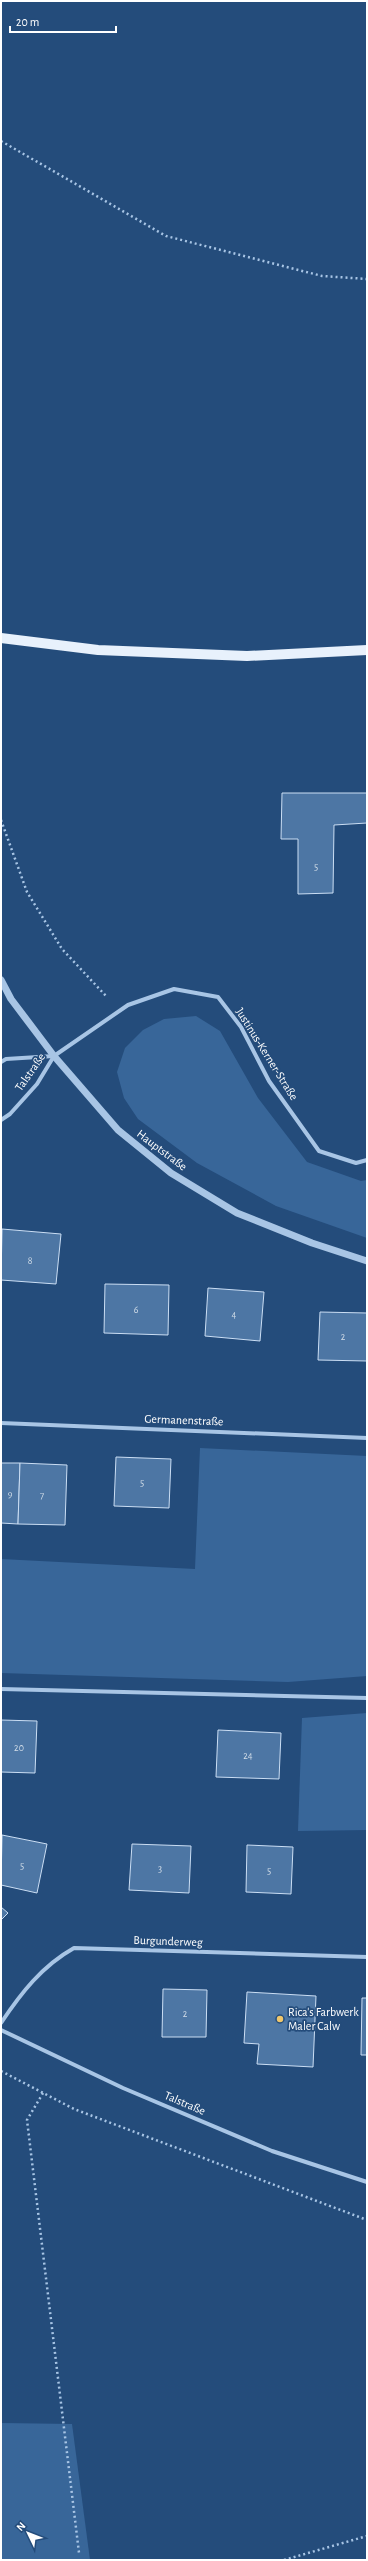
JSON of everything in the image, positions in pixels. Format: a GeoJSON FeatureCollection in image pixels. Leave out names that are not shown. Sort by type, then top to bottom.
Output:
{"type":"FeatureCollection","features":[{"type":"Feature","properties":{"kind":"main road"},"geometry":{"type":"LineString","coordinates":[[1,638],[98,650],[247,656],[367,650]]}},
{"type":"Feature","properties":{"kind":"street","name":"Hauptstraße"},"geometry":{"type":"LineString","coordinates":[[1,980],[11,999],[54,1056],[118,1130],[171,1172],[237,1213],[312,1243],[367,1261]]}},
{"type":"Feature","properties":{"kind":"street","name":"Justinus-Kerner-Straße"},"geometry":{"type":"LineString","coordinates":[[54,1056],[128,1005],[174,989],[218,997],[241,1027],[268,1081],[319,1151],[356,1163],[367,1160]]}},
{"type":"Feature","properties":{"kind":"street","name":"Talstraße"},"geometry":{"type":"LineString","coordinates":[[1,1062],[6,1059],[54,1056]]}},
{"type":"Feature","properties":{"kind":"street","name":"Talstraße"},"geometry":{"type":"LineString","coordinates":[[1,1120],[10,1114],[37,1084],[54,1056]]}},
{"type":"Feature","properties":{"kind":"street","name":"Germanenstraße"},"geometry":{"type":"LineString","coordinates":[[1,1423],[367,1438]]}},
{"type":"Feature","properties":{"kind":"street"},"geometry":{"type":"LineString","coordinates":[[1,1689],[367,1698]]}},
{"type":"Feature","properties":{"kind":"street","name":"Burgunderweg"},"geometry":{"type":"LineString","coordinates":[[1,2023],[25,1989],[54,1959],[74,1948],[367,1957]]}},
{"type":"Feature","properties":{"kind":"street","name":"Talstraße"},"geometry":{"type":"LineString","coordinates":[[1,2030],[123,2088],[272,2151],[367,2182]]}},
{"type":"Feature","properties":{"kind":"path"},"geometry":{"type":"LineString","coordinates":[[1,141],[166,236],[322,276],[367,280]]}},
{"type":"Feature","properties":{"kind":"path"},"geometry":{"type":"LineString","coordinates":[[1,820],[31,898],[62,949],[120,1011]]}},
{"type":"Feature","properties":{"kind":"path"},"geometry":{"type":"LineString","coordinates":[[1,2071],[74,2109],[367,2220]]}},
{"type":"Feature","properties":{"kind":"path"},"geometry":{"type":"LineString","coordinates":[[43,2093],[26,2120],[79,2553]]}},
{"type":"Feature","properties":{"kind":"path"},"geometry":{"type":"LineString","coordinates":[[284,2560],[367,2536]]}},
{"type":"Feature","properties":{"kind":"shaded area"},"geometry":{"type":"Polygon","coordinates":[[[196,1016],[220,1031],[258,1098],[307,1162],[361,1181],[367,1180],[367,1238],[276,1206],[197,1163],[138,1119],[124,1098],[117,1072],[125,1048],[143,1030],[164,1019],[196,1016]]]}},
{"type":"Feature","properties":{"kind":"shaded area"},"geometry":{"type":"Polygon","coordinates":[[[200,1448],[367,1456],[367,1676],[288,1682],[1,1673],[1,1559],[195,1569],[200,1448]]]}},
{"type":"Feature","properties":{"kind":"shaded area"},"geometry":{"type":"Polygon","coordinates":[[[367,1713],[367,1830],[298,1831],[302,1718],[367,1713]]]}},
{"type":"Feature","properties":{"kind":"shaded area"},"geometry":{"type":"Polygon","coordinates":[[[1,2423],[72,2424],[90,2560],[1,2560],[1,2423]]]}},
{"type":"Feature","properties":{"kind":"building"},"geometry":{"type":"Polygon","coordinates":[[[282,793],[367,793],[367,823],[334,825],[333,893],[298,894],[298,839],[281,839],[282,793]]]}},
{"type":"Feature","properties":{"kind":"building"},"geometry":{"type":"Polygon","coordinates":[[[2,1229],[61,1234],[56,1284],[1,1280],[2,1229]]]}},
{"type":"Feature","properties":{"kind":"building"},"geometry":{"type":"Polygon","coordinates":[[[105,1284],[169,1285],[168,1335],[104,1333],[105,1284]]]}},
{"type":"Feature","properties":{"kind":"building"},"geometry":{"type":"Polygon","coordinates":[[[208,1288],[264,1292],[260,1341],[205,1336],[208,1288]]]}},
{"type":"Feature","properties":{"kind":"building"},"geometry":{"type":"Polygon","coordinates":[[[320,1312],[367,1313],[367,1361],[318,1360],[320,1312]]]}},
{"type":"Feature","properties":{"kind":"building"},"geometry":{"type":"Polygon","coordinates":[[[116,1457],[171,1459],[169,1508],[114,1506],[116,1457]]]}},
{"type":"Feature","properties":{"kind":"building"},"geometry":{"type":"Polygon","coordinates":[[[1,1463],[20,1463],[18,1524],[1,1523],[1,1463]]]}},
{"type":"Feature","properties":{"kind":"building"},"geometry":{"type":"Polygon","coordinates":[[[20,1463],[67,1465],[65,1525],[18,1524],[20,1463]]]}},
{"type":"Feature","properties":{"kind":"building"},"geometry":{"type":"Polygon","coordinates":[[[1,1720],[37,1721],[35,1773],[1,1772],[1,1720]]]}},
{"type":"Feature","properties":{"kind":"building"},"geometry":{"type":"Polygon","coordinates":[[[218,1730],[281,1733],[279,1779],[216,1777],[218,1730]]]}},
{"type":"Feature","properties":{"kind":"building"},"geometry":{"type":"Polygon","coordinates":[[[2,1835],[47,1844],[37,1893],[1,1885],[2,1835]]]}},
{"type":"Feature","properties":{"kind":"building"},"geometry":{"type":"Polygon","coordinates":[[[132,1844],[191,1846],[189,1893],[129,1890],[132,1844]]]}},
{"type":"Feature","properties":{"kind":"building"},"geometry":{"type":"Polygon","coordinates":[[[247,1845],[293,1847],[291,1894],[246,1892],[247,1845]]]}},
{"type":"Feature","properties":{"kind":"building"},"geometry":{"type":"Polygon","coordinates":[[[1,1907],[8,1913],[1,1920],[1,1907]]]}},
{"type":"Feature","properties":{"kind":"building"},"geometry":{"type":"Polygon","coordinates":[[[163,1989],[207,1990],[206,2037],[162,2037],[163,1989]]]}},
{"type":"Feature","properties":{"kind":"building","name":"Rica's Farbwerk Maler Calw"},"geometry":{"type":"Polygon","coordinates":[[[247,1992],[316,1996],[313,2067],[257,2064],[259,2044],[244,2043],[247,1992]]]}},
{"type":"Feature","properties":{"kind":"building"},"geometry":{"type":"Polygon","coordinates":[[[362,1998],[367,1998],[367,2055],[361,2055],[362,1998]]]}},
{"type":"Feature","properties":{"kind":"place","name":"Rica's Farbwerk Maler Calw"},"geometry":{"type":"Point","coordinates":[280,2019]}}]}
